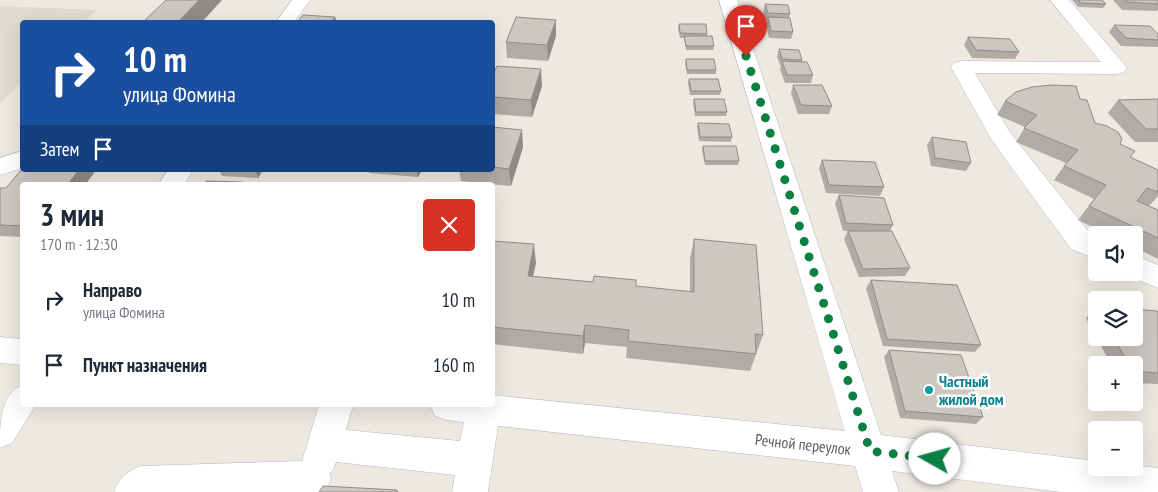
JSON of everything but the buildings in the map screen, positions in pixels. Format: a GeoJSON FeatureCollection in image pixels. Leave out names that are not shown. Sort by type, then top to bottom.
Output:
{"type":"FeatureCollection","features":[{"type":"Feature","properties":{"kind":"street"},"geometry":{"type":"LineString","coordinates":[[286,20],[301,0]]}},
{"type":"Feature","properties":{"kind":"street"},"geometry":{"type":"LineString","coordinates":[[728,0],[870,451],[881,492]]}},
{"type":"Feature","properties":{"kind":"street"},"geometry":{"type":"LineString","coordinates":[[1059,0],[1117,68],[960,67],[999,134],[1081,242],[1088,245]]}},
{"type":"Feature","properties":{"kind":"street"},"geometry":{"type":"LineString","coordinates":[[0,167],[20,160]]}},
{"type":"Feature","properties":{"kind":"street"},"geometry":{"type":"LineString","coordinates":[[1143,270],[1158,277]]}},
{"type":"Feature","properties":{"kind":"street"},"geometry":{"type":"LineString","coordinates":[[0,350],[20,352]]}},
{"type":"Feature","properties":{"kind":"street"},"geometry":{"type":"LineString","coordinates":[[0,432],[20,403]]}},
{"type":"Feature","properties":{"kind":"street"},"geometry":{"type":"LineString","coordinates":[[132,492],[142,484],[311,485],[335,407]]}},
{"type":"Feature","properties":{"kind":"street","name":"Речной переулок"},"geometry":{"type":"LineString","coordinates":[[465,407],[870,451],[1158,486]]}},
{"type":"Feature","properties":{"kind":"street"},"geometry":{"type":"LineString","coordinates":[[324,444],[472,476],[483,409]]}},
{"type":"Feature","properties":{"kind":"shaded area"},"geometry":{"type":"Polygon","coordinates":[[[0,6],[97,10],[86,20],[20,20],[20,84],[0,103],[0,6]]]}},
{"type":"Feature","properties":{"kind":"place","name":"Частный жилой дом"},"geometry":{"type":"Point","coordinates":[929,390]}},
{"type":"Feature","properties":{"kind":"route"},"geometry":{"type":"LineString","coordinates":[[746,56],[870,451],[935,459]]}}]}
